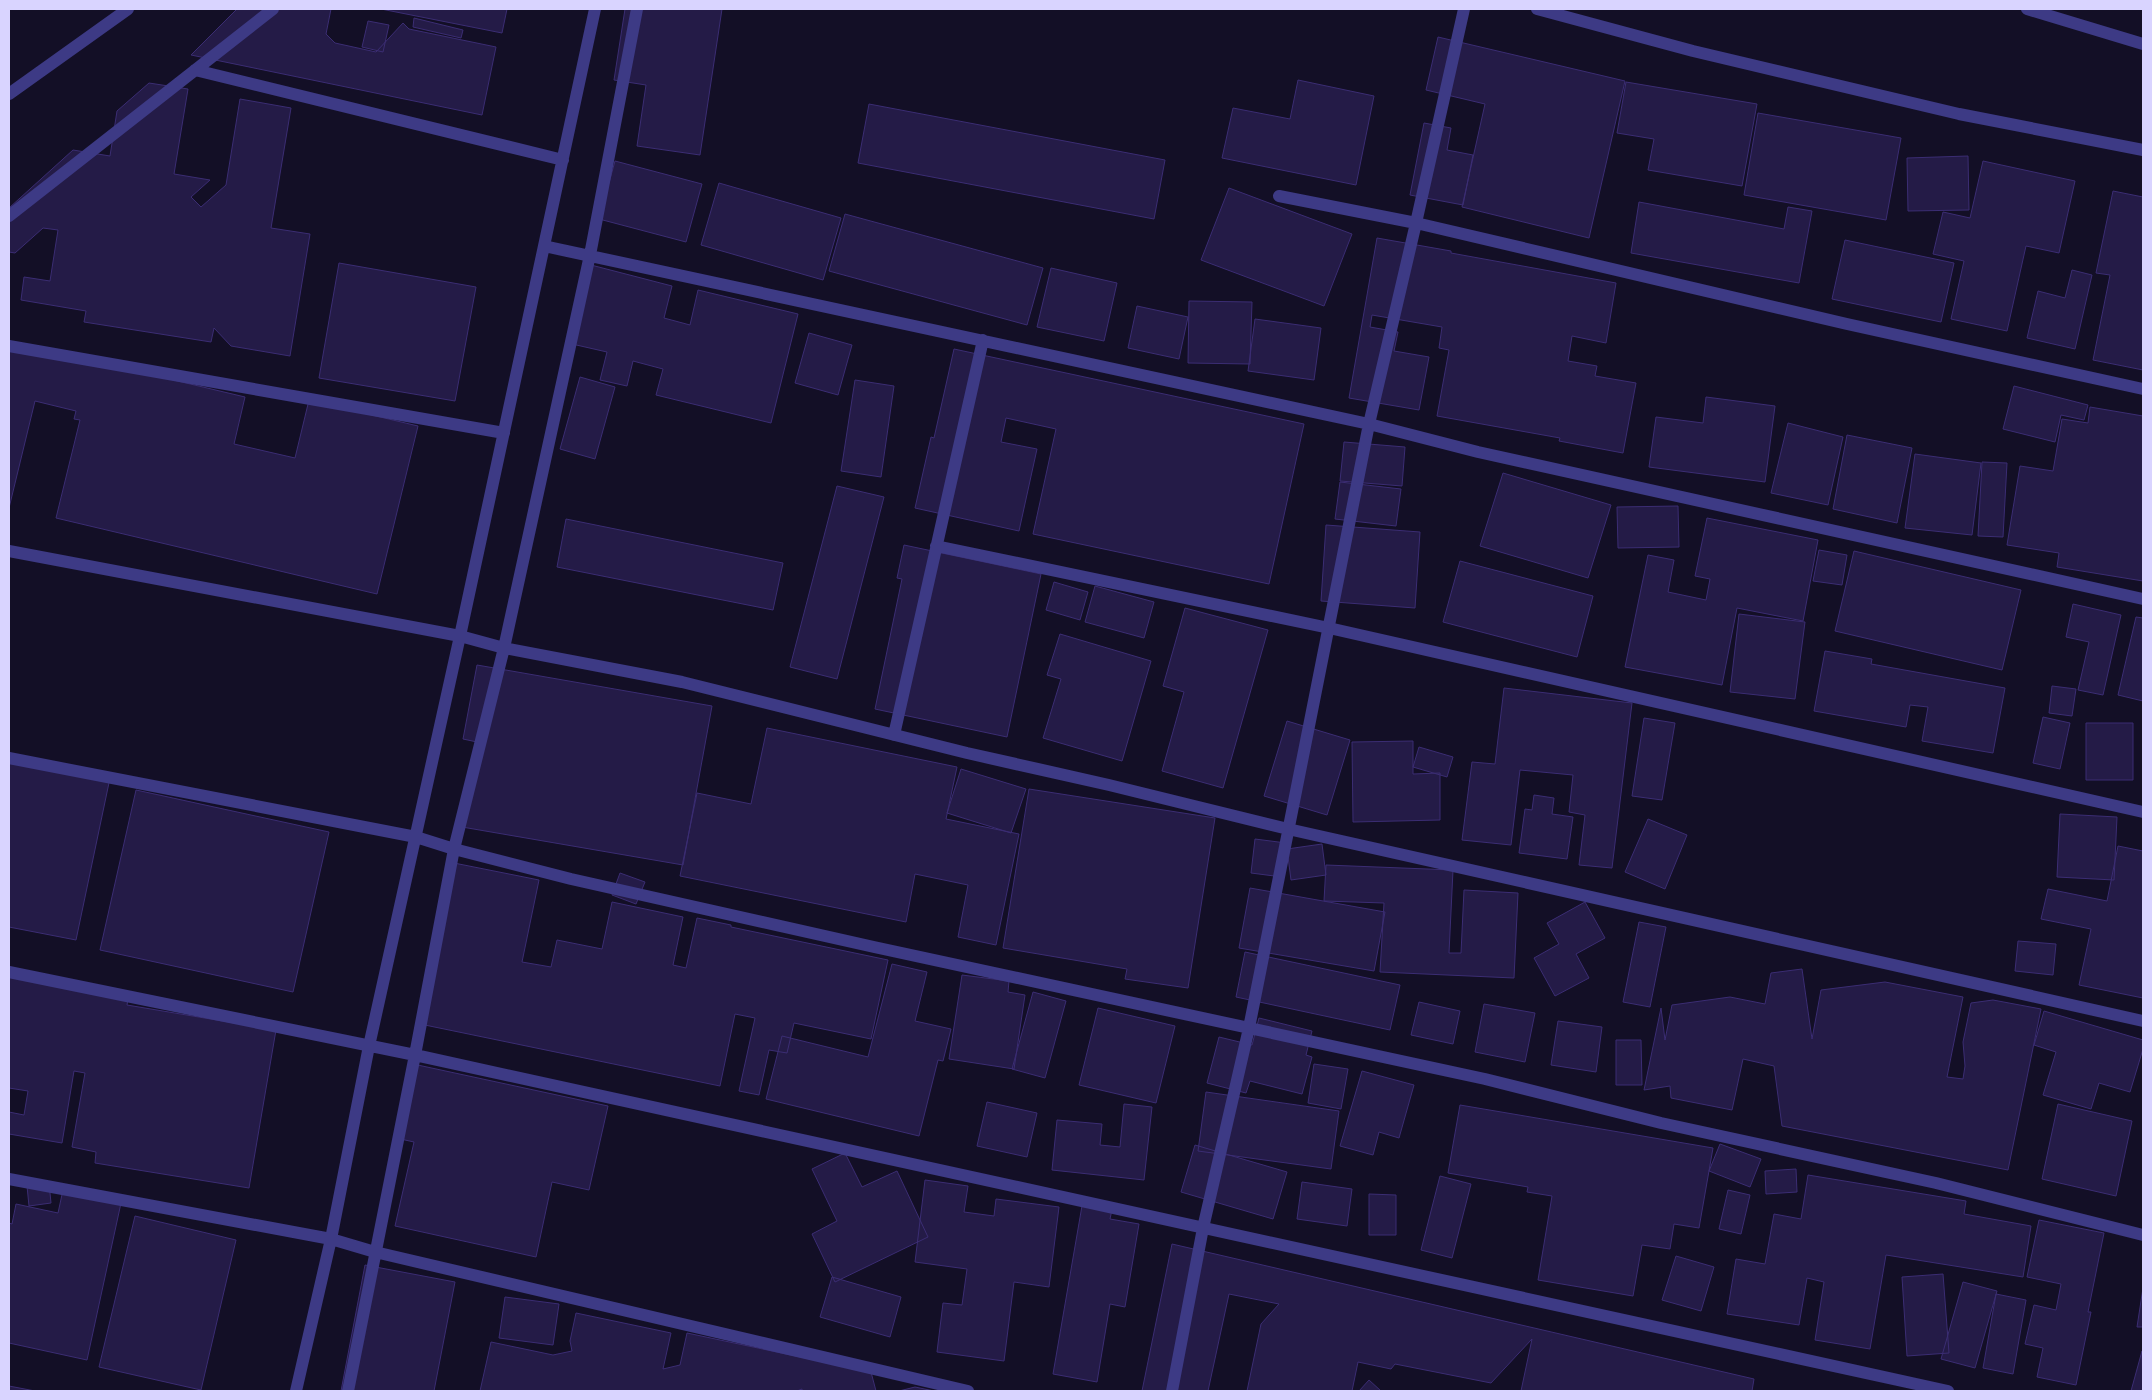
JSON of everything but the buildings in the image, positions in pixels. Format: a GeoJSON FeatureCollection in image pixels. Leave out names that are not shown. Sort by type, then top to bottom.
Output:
{"type":"FeatureCollection","features":[{"type":"Feature","properties":{"kind":"street"},"geometry":{"type":"LineString","coordinates":[[9,94],[128,9]]}},
{"type":"Feature","properties":{"kind":"street"},"geometry":{"type":"LineString","coordinates":[[9,216],[273,9]]}},
{"type":"Feature","properties":{"kind":"street"},"geometry":{"type":"LineString","coordinates":[[296,1391],[332,1239],[369,1046],[460,636],[595,9]]}},
{"type":"Feature","properties":{"kind":"street"},"geometry":{"type":"LineString","coordinates":[[348,1391],[454,849],[504,648],[590,255],[637,9]]}},
{"type":"Feature","properties":{"kind":"street"},"geometry":{"type":"LineString","coordinates":[[1172,1391],[1204,1228],[1249,1028],[1368,424],[1464,9]]}},
{"type":"Feature","properties":{"kind":"street"},"geometry":{"type":"LineString","coordinates":[[1536,9],[1693,51],[1959,114],[2143,150]]}},
{"type":"Feature","properties":{"kind":"street"},"geometry":{"type":"LineString","coordinates":[[2027,9],[2143,44]]}},
{"type":"Feature","properties":{"kind":"street"},"geometry":{"type":"LineString","coordinates":[[195,70],[563,160]]}},
{"type":"Feature","properties":{"kind":"street"},"geometry":{"type":"LineString","coordinates":[[1279,196],[1416,223],[1847,324],[2143,389]]}},
{"type":"Feature","properties":{"kind":"street"},"geometry":{"type":"LineString","coordinates":[[544,246],[1368,424],[1478,452],[2143,599]]}},
{"type":"Feature","properties":{"kind":"street"},"geometry":{"type":"LineString","coordinates":[[894,735],[984,340]]}},
{"type":"Feature","properties":{"kind":"street"},"geometry":{"type":"LineString","coordinates":[[9,346],[504,433]]}},
{"type":"Feature","properties":{"kind":"street"},"geometry":{"type":"LineString","coordinates":[[936,546],[1329,628],[2143,812]]}},
{"type":"Feature","properties":{"kind":"street"},"geometry":{"type":"LineString","coordinates":[[9,551],[460,636],[504,648],[682,682],[894,735],[1288,829],[2143,1021]]}},
{"type":"Feature","properties":{"kind":"street"},"geometry":{"type":"LineString","coordinates":[[9,758],[416,836],[454,849],[571,879],[846,941],[1485,1079],[1661,1123],[1936,1183],[2143,1235]]}},
{"type":"Feature","properties":{"kind":"street"},"geometry":{"type":"LineString","coordinates":[[9,972],[415,1055],[1948,1391]]}},
{"type":"Feature","properties":{"kind":"street"},"geometry":{"type":"LineString","coordinates":[[9,1179],[332,1239],[375,1252],[968,1391]]}}]}
